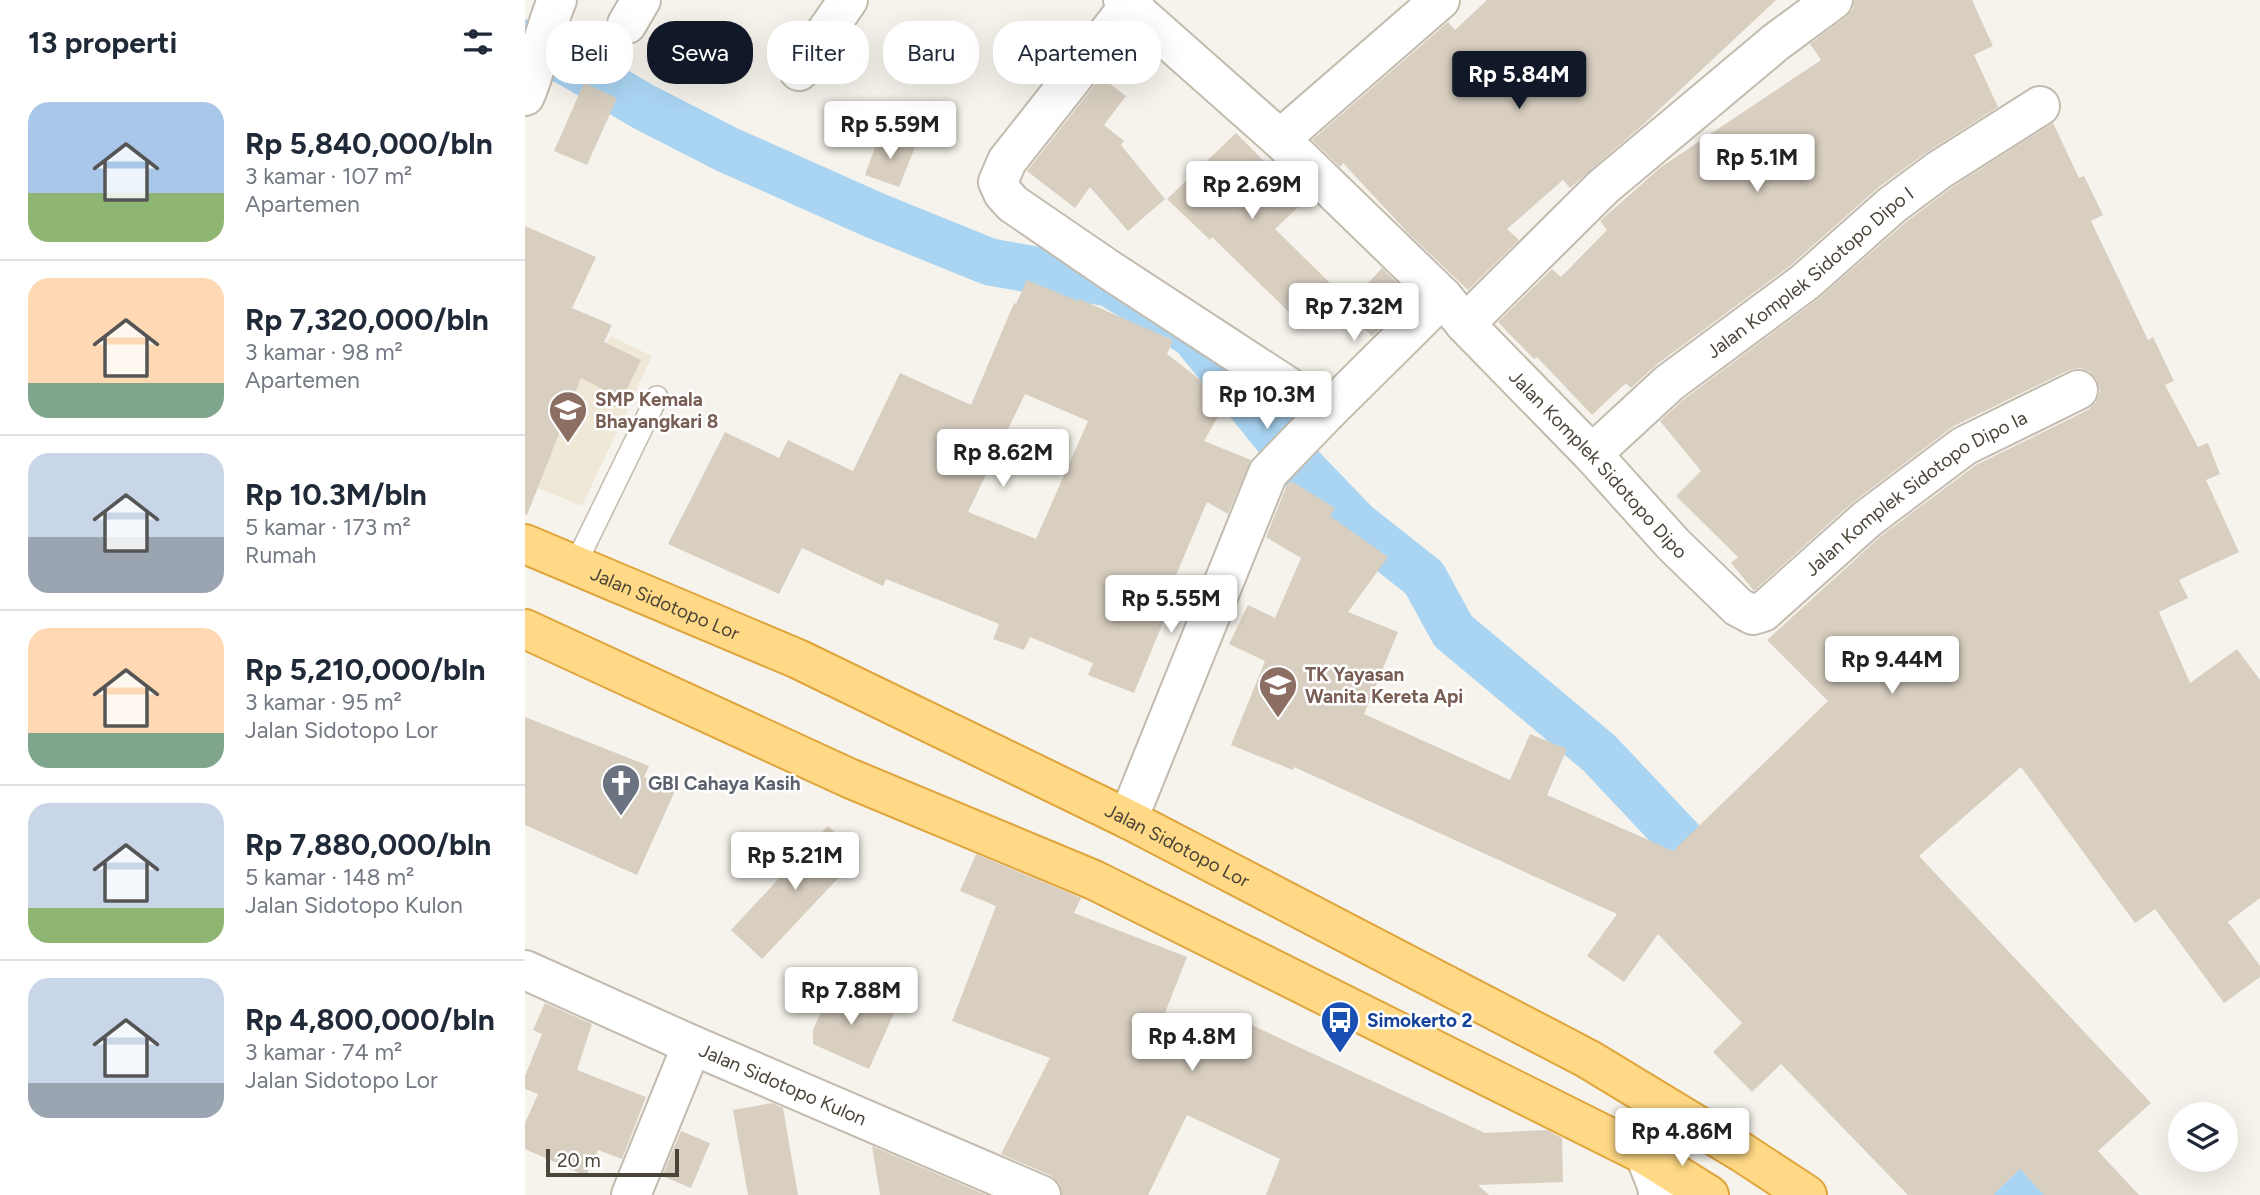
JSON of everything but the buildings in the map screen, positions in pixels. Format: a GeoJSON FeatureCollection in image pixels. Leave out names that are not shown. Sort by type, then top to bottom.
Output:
{"type":"FeatureCollection","features":[{"type":"Feature","properties":{"kind":"highway","name":"Jalan Sidotopo Lor"},"geometry":{"type":"LineString","coordinates":[[525,544],[798,659],[1128,819],[1587,1059],[1807,1195]]}},
{"type":"Feature","properties":{"kind":"highway"},"geometry":{"type":"LineString","coordinates":[[525,629],[849,778],[1094,880],[1645,1155],[1709,1195]]}},
{"type":"Feature","properties":{"kind":"street"},"geometry":{"type":"LineString","coordinates":[[834,21],[848,0]]}},
{"type":"Feature","properties":{"kind":"street"},"geometry":{"type":"LineString","coordinates":[[1280,139],[1440,0]]}},
{"type":"Feature","properties":{"kind":"street"},"geometry":{"type":"LineString","coordinates":[[1128,819],[1268,473],[1318,421],[1776,42],[1833,0]]}},
{"type":"Feature","properties":{"kind":"street"},"geometry":{"type":"LineString","coordinates":[[1128,2],[1007,161],[998,182],[1013,204],[1318,421]]}},
{"type":"Feature","properties":{"kind":"street","name":"Jalan Komplek Sidotopo Dipo"},"geometry":{"type":"LineString","coordinates":[[1128,2],[1280,139],[1454,311],[1592,454],[1674,544],[1738,607],[1753,615],[1763,612]]}},
{"type":"Feature","properties":{"kind":"street"},"geometry":{"type":"LineString","coordinates":[[531,81],[554,8]]}},
{"type":"Feature","properties":{"kind":"street","name":"Jalan Komplek Sidotopo Dipo I"},"geometry":{"type":"LineString","coordinates":[[1592,454],[1669,383],[1805,282],[1892,205],[1939,170],[2040,106]]}},
{"type":"Feature","properties":{"kind":"street","name":"Jalan Komplek Sidotopo Dipo Ia"},"geometry":{"type":"LineString","coordinates":[[1763,612],[1867,519],[1965,446],[2078,390]]}},
{"type":"Feature","properties":{"kind":"street","name":"Jalan Sidotopo Kulon"},"geometry":{"type":"LineString","coordinates":[[525,970],[1041,1195]]}},
{"type":"Feature","properties":{"kind":"street"},"geometry":{"type":"LineString","coordinates":[[631,1195],[692,1045]]}},
{"type":"Feature","properties":{"kind":"street"},"geometry":{"type":"LineString","coordinates":[[1645,1155],[1658,1195]]}},
{"type":"Feature","properties":{"kind":"lane"},"geometry":{"type":"LineString","coordinates":[[575,565],[657,397]]}},
{"type":"Feature","properties":{"kind":"shaded area","name":"SMP Kemala Bhayangkari 8"},"geometry":{"type":"Polygon","coordinates":[[[610,336],[652,356],[582,506],[525,483],[544,361],[589,376],[610,336]]]}},
{"type":"Feature","properties":{"kind":"waterway"},"geometry":{"type":"LineString","coordinates":[[525,43],[569,63],[644,107],[726,149],[874,215],[990,262],[1109,283],[1193,334],[1301,467],[1357,525],[1424,578],[1453,631],[1599,753],[1726,888]]}},
{"type":"Feature","properties":{"kind":"waterway"},"geometry":{"type":"LineString","coordinates":[[1964,1132],[2023,1195]]}},
{"type":"Feature","properties":{"kind":"place","name":"SMP Kemala Bhayangkari 8"},"geometry":{"type":"Point","coordinates":[568,444]}},
{"type":"Feature","properties":{"kind":"place","name":"TK Yayasan Wanita Kereta Api"},"geometry":{"type":"Point","coordinates":[1278,719]}},
{"type":"Feature","properties":{"kind":"place","name":"GBI Cahaya Kasih"},"geometry":{"type":"Point","coordinates":[621,817]}},
{"type":"Feature","properties":{"kind":"place","name":"Simokerto 2"},"geometry":{"type":"Point","coordinates":[1340,1054]}}]}
